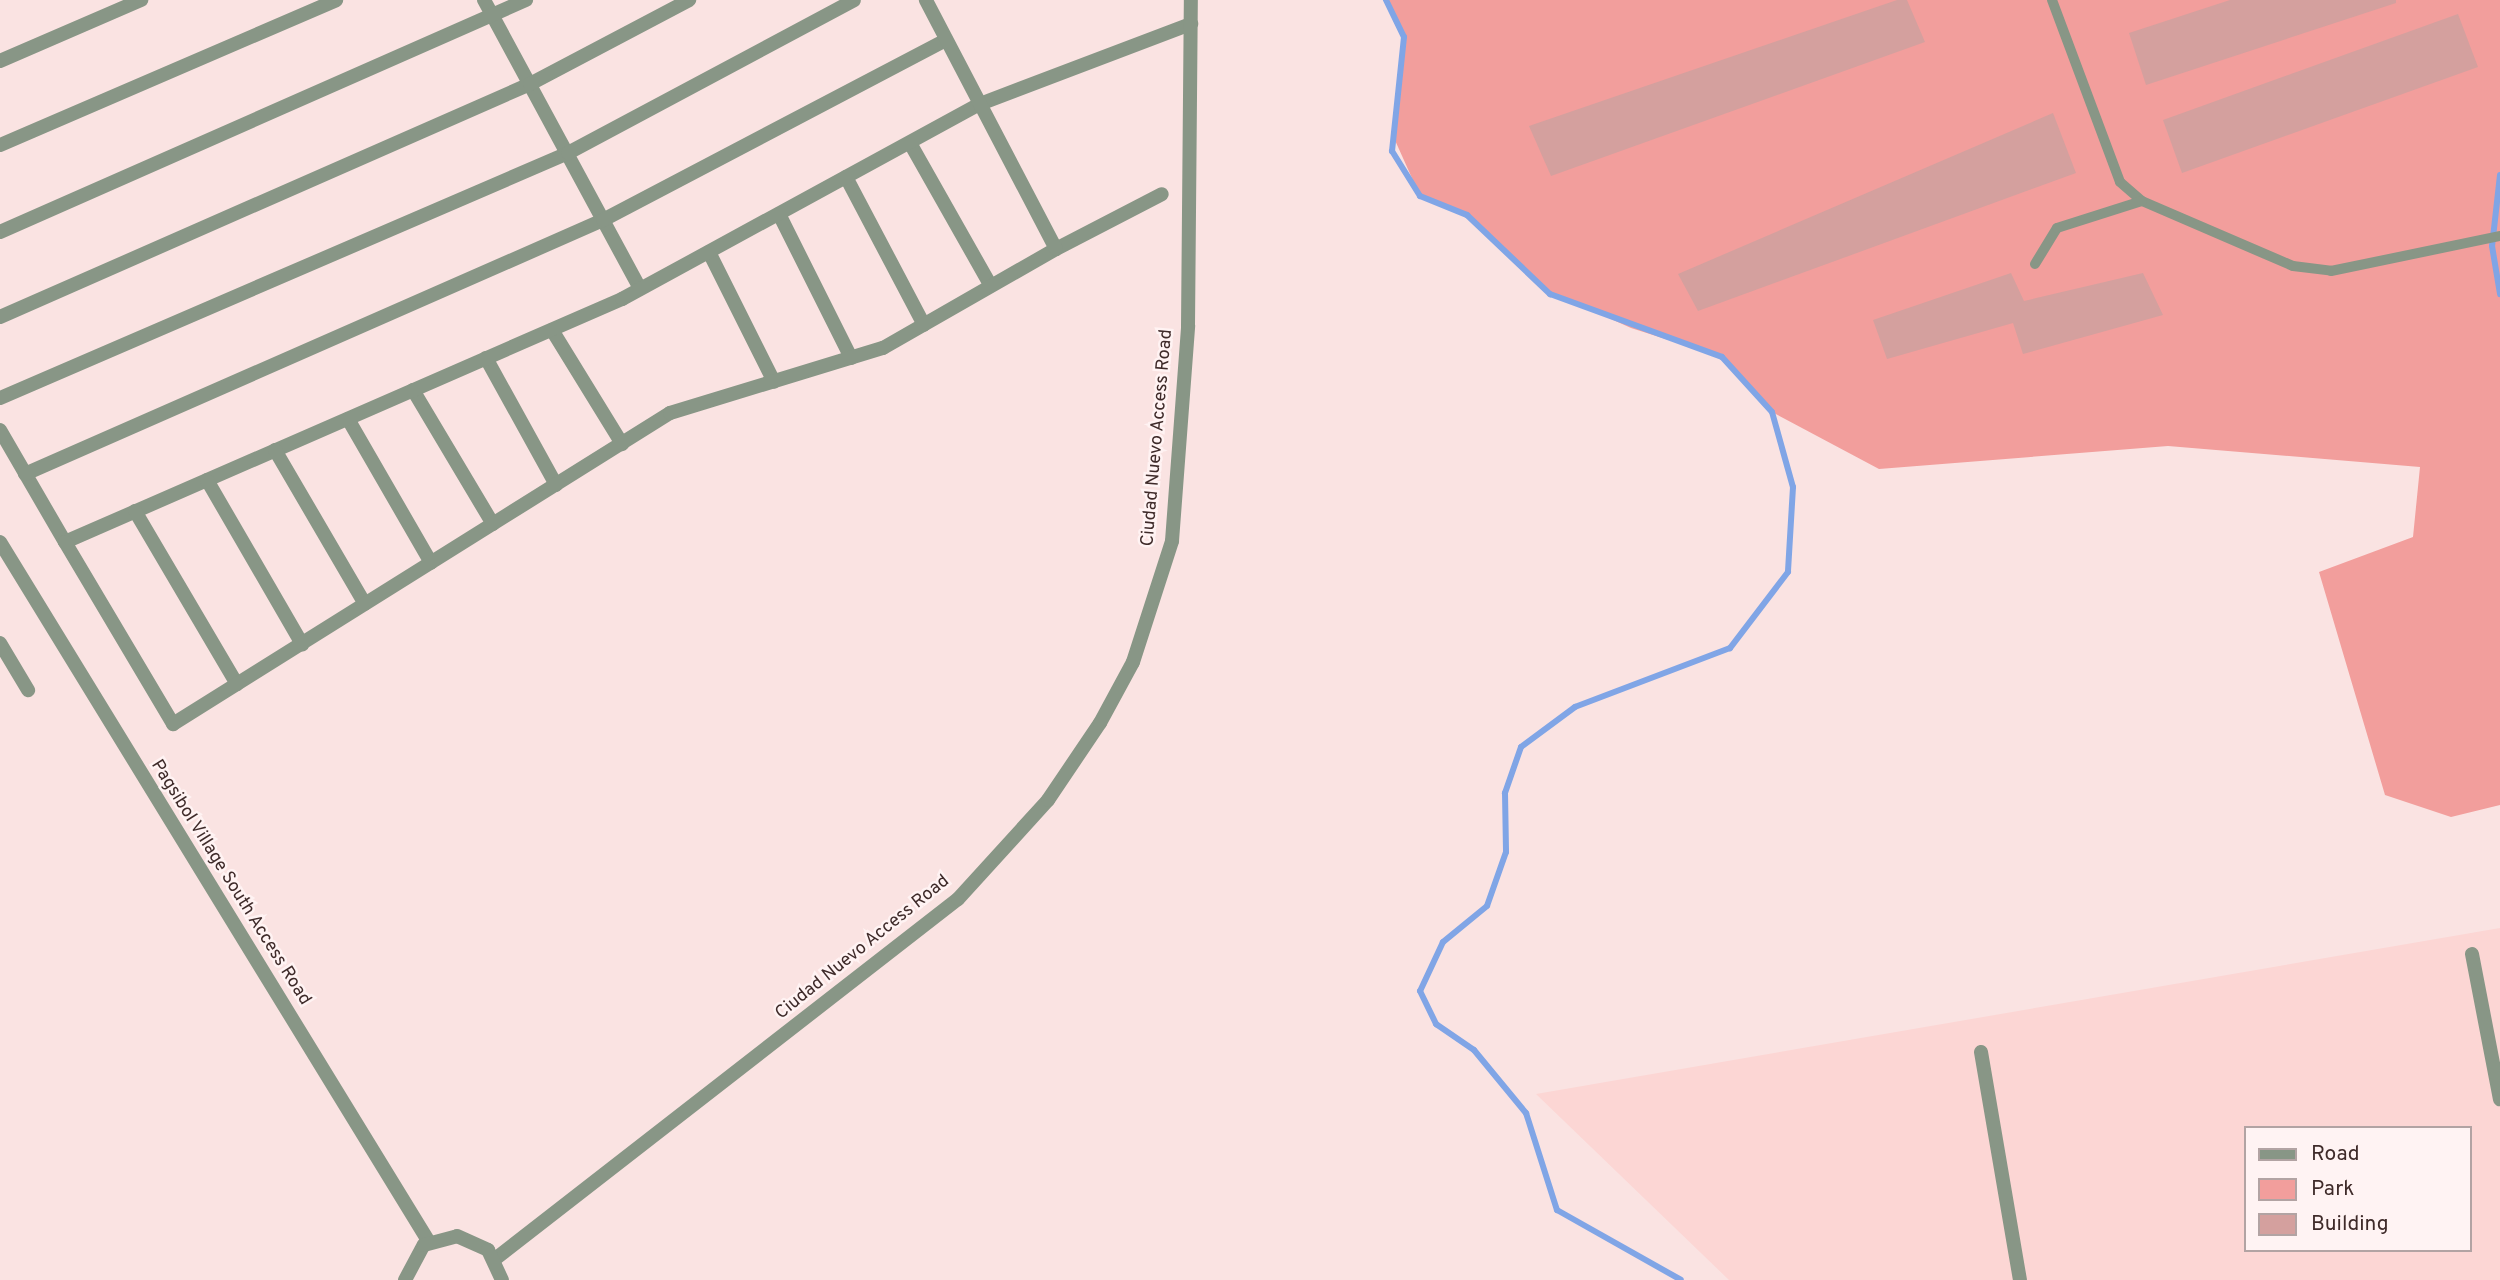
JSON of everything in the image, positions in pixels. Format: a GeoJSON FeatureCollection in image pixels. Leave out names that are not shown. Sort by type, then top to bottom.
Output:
{"type":"FeatureCollection","features":[{"type":"Feature","properties":{"kind":"street"},"geometry":{"type":"LineString","coordinates":[[0,61],[141,0]]}},
{"type":"Feature","properties":{"kind":"street"},"geometry":{"type":"LineString","coordinates":[[0,145],[336,0]]}},
{"type":"Feature","properties":{"kind":"street"},"geometry":{"type":"LineString","coordinates":[[484,0],[640,289]]}},
{"type":"Feature","properties":{"kind":"street"},"geometry":{"type":"LineString","coordinates":[[0,232],[494,17],[526,0]]}},
{"type":"Feature","properties":{"kind":"street"},"geometry":{"type":"LineString","coordinates":[[0,317],[530,84],[689,0]]}},
{"type":"Feature","properties":{"kind":"street"},"geometry":{"type":"LineString","coordinates":[[0,398],[568,153],[854,0]]}},
{"type":"Feature","properties":{"kind":"street"},"geometry":{"type":"LineString","coordinates":[[926,0],[1056,249]]}},
{"type":"Feature","properties":{"kind":"street","name":"Ciudad Nuevo Access Road"},"geometry":{"type":"LineString","coordinates":[[495,1259],[958,899],[1048,800],[1100,723],[1133,662],[1172,541],[1188,326],[1191,0]]}},
{"type":"Feature","properties":{"kind":"street"},"geometry":{"type":"LineString","coordinates":[[65,542],[640,289],[980,104],[1191,24]]}},
{"type":"Feature","properties":{"kind":"street"},"geometry":{"type":"LineString","coordinates":[[25,474],[603,220],[946,40]]}},
{"type":"Feature","properties":{"kind":"street"},"geometry":{"type":"LineString","coordinates":[[909,143],[991,286]]}},
{"type":"Feature","properties":{"kind":"street"},"geometry":{"type":"LineString","coordinates":[[846,177],[924,325]]}},
{"type":"Feature","properties":{"kind":"street"},"geometry":{"type":"LineString","coordinates":[[0,430],[173,724],[670,413],[851,358],[924,325],[1056,249],[1162,194]]}},
{"type":"Feature","properties":{"kind":"street"},"geometry":{"type":"LineString","coordinates":[[779,214],[851,358]]}},
{"type":"Feature","properties":{"kind":"street"},"geometry":{"type":"LineString","coordinates":[[709,252],[774,382]]}},
{"type":"Feature","properties":{"kind":"street"},"geometry":{"type":"LineString","coordinates":[[552,330],[622,443]]}},
{"type":"Feature","properties":{"kind":"street"},"geometry":{"type":"LineString","coordinates":[[486,358],[556,485]]}},
{"type":"Feature","properties":{"kind":"street"},"geometry":{"type":"LineString","coordinates":[[414,390],[493,524]]}},
{"type":"Feature","properties":{"kind":"street"},"geometry":{"type":"LineString","coordinates":[[348,419],[431,563]]}},
{"type":"Feature","properties":{"kind":"street"},"geometry":{"type":"LineString","coordinates":[[275,450],[365,604]]}},
{"type":"Feature","properties":{"kind":"street"},"geometry":{"type":"LineString","coordinates":[[208,480],[302,643]]}},
{"type":"Feature","properties":{"kind":"street"},"geometry":{"type":"LineString","coordinates":[[135,512],[237,684]]}},
{"type":"Feature","properties":{"kind":"street","name":"Pagsibol Village South Access Road"},"geometry":{"type":"LineString","coordinates":[[0,542],[429,1242]]}},
{"type":"Feature","properties":{"kind":"street"},"geometry":{"type":"LineString","coordinates":[[0,643],[5,660],[28,690]]}},
{"type":"Feature","properties":{"kind":"street"},"geometry":{"type":"LineString","coordinates":[[2472,954],[2500,1099]]}},
{"type":"Feature","properties":{"kind":"street"},"geometry":{"type":"LineString","coordinates":[[1981,1052],[2020,1280]]}},
{"type":"Feature","properties":{"kind":"street"},"geometry":{"type":"LineString","coordinates":[[405,1280],[410,1263],[429,1242],[469,1238],[495,1259],[502,1280]]}},
{"type":"Feature","properties":{"kind":"lane"},"geometry":{"type":"LineString","coordinates":[[2052,0],[2120,182],[2142,201],[2293,266],[2331,271],[2455,250],[2500,236]]}},
{"type":"Feature","properties":{"kind":"lane"},"geometry":{"type":"LineString","coordinates":[[2035,264],[2057,228],[2142,201]]}},
{"type":"Feature","properties":{"kind":"shaded area"},"geometry":{"type":"Polygon","coordinates":[[[2500,928],[2500,1280],[1729,1280],[1536,1094],[2500,928]]]}},
{"type":"Feature","properties":{"kind":"green space"},"geometry":{"type":"Polygon","coordinates":[[[1386,0],[2500,0],[2500,805],[2451,817],[2385,795],[2319,572],[2413,537],[2420,467],[2168,446],[1879,469],[1772,412],[1722,357],[1631,328],[1547,290],[1467,215],[1420,196],[1394,138],[1404,37],[1386,0]]]}},
{"type":"Feature","properties":{"kind":"building"},"geometry":{"type":"Polygon","coordinates":[[[1897,0],[1907,0],[1925,42],[1551,176],[1529,126],[1897,0]]]}},
{"type":"Feature","properties":{"kind":"building"},"geometry":{"type":"Polygon","coordinates":[[[2230,0],[2396,0],[2396,3],[2146,85],[2129,33],[2230,0]]]}},
{"type":"Feature","properties":{"kind":"building"},"geometry":{"type":"Polygon","coordinates":[[[2458,14],[2478,67],[2182,173],[2163,120],[2458,14]]]}},
{"type":"Feature","properties":{"kind":"building"},"geometry":{"type":"Polygon","coordinates":[[[2053,113],[2076,173],[1698,311],[1678,274],[2053,113]]]}},
{"type":"Feature","properties":{"kind":"building"},"geometry":{"type":"Polygon","coordinates":[[[2011,273],[2024,301],[2143,273],[2163,315],[2023,354],[2013,323],[1887,359],[1873,320],[2011,273]]]}},
{"type":"Feature","properties":{"kind":"waterway"},"geometry":{"type":"LineString","coordinates":[[1386,0],[1404,37],[1392,151],[1420,196],[1467,215],[1550,294],[1722,357],[1772,412],[1793,487],[1788,572],[1730,648],[1575,707],[1521,747],[1505,793],[1506,852],[1487,906],[1443,942],[1420,991],[1436,1024],[1474,1050],[1526,1113],[1557,1210],[1681,1280]]}},
{"type":"Feature","properties":{"kind":"waterway"},"geometry":{"type":"LineString","coordinates":[[2500,175],[2492,246],[2500,294]]}}]}
